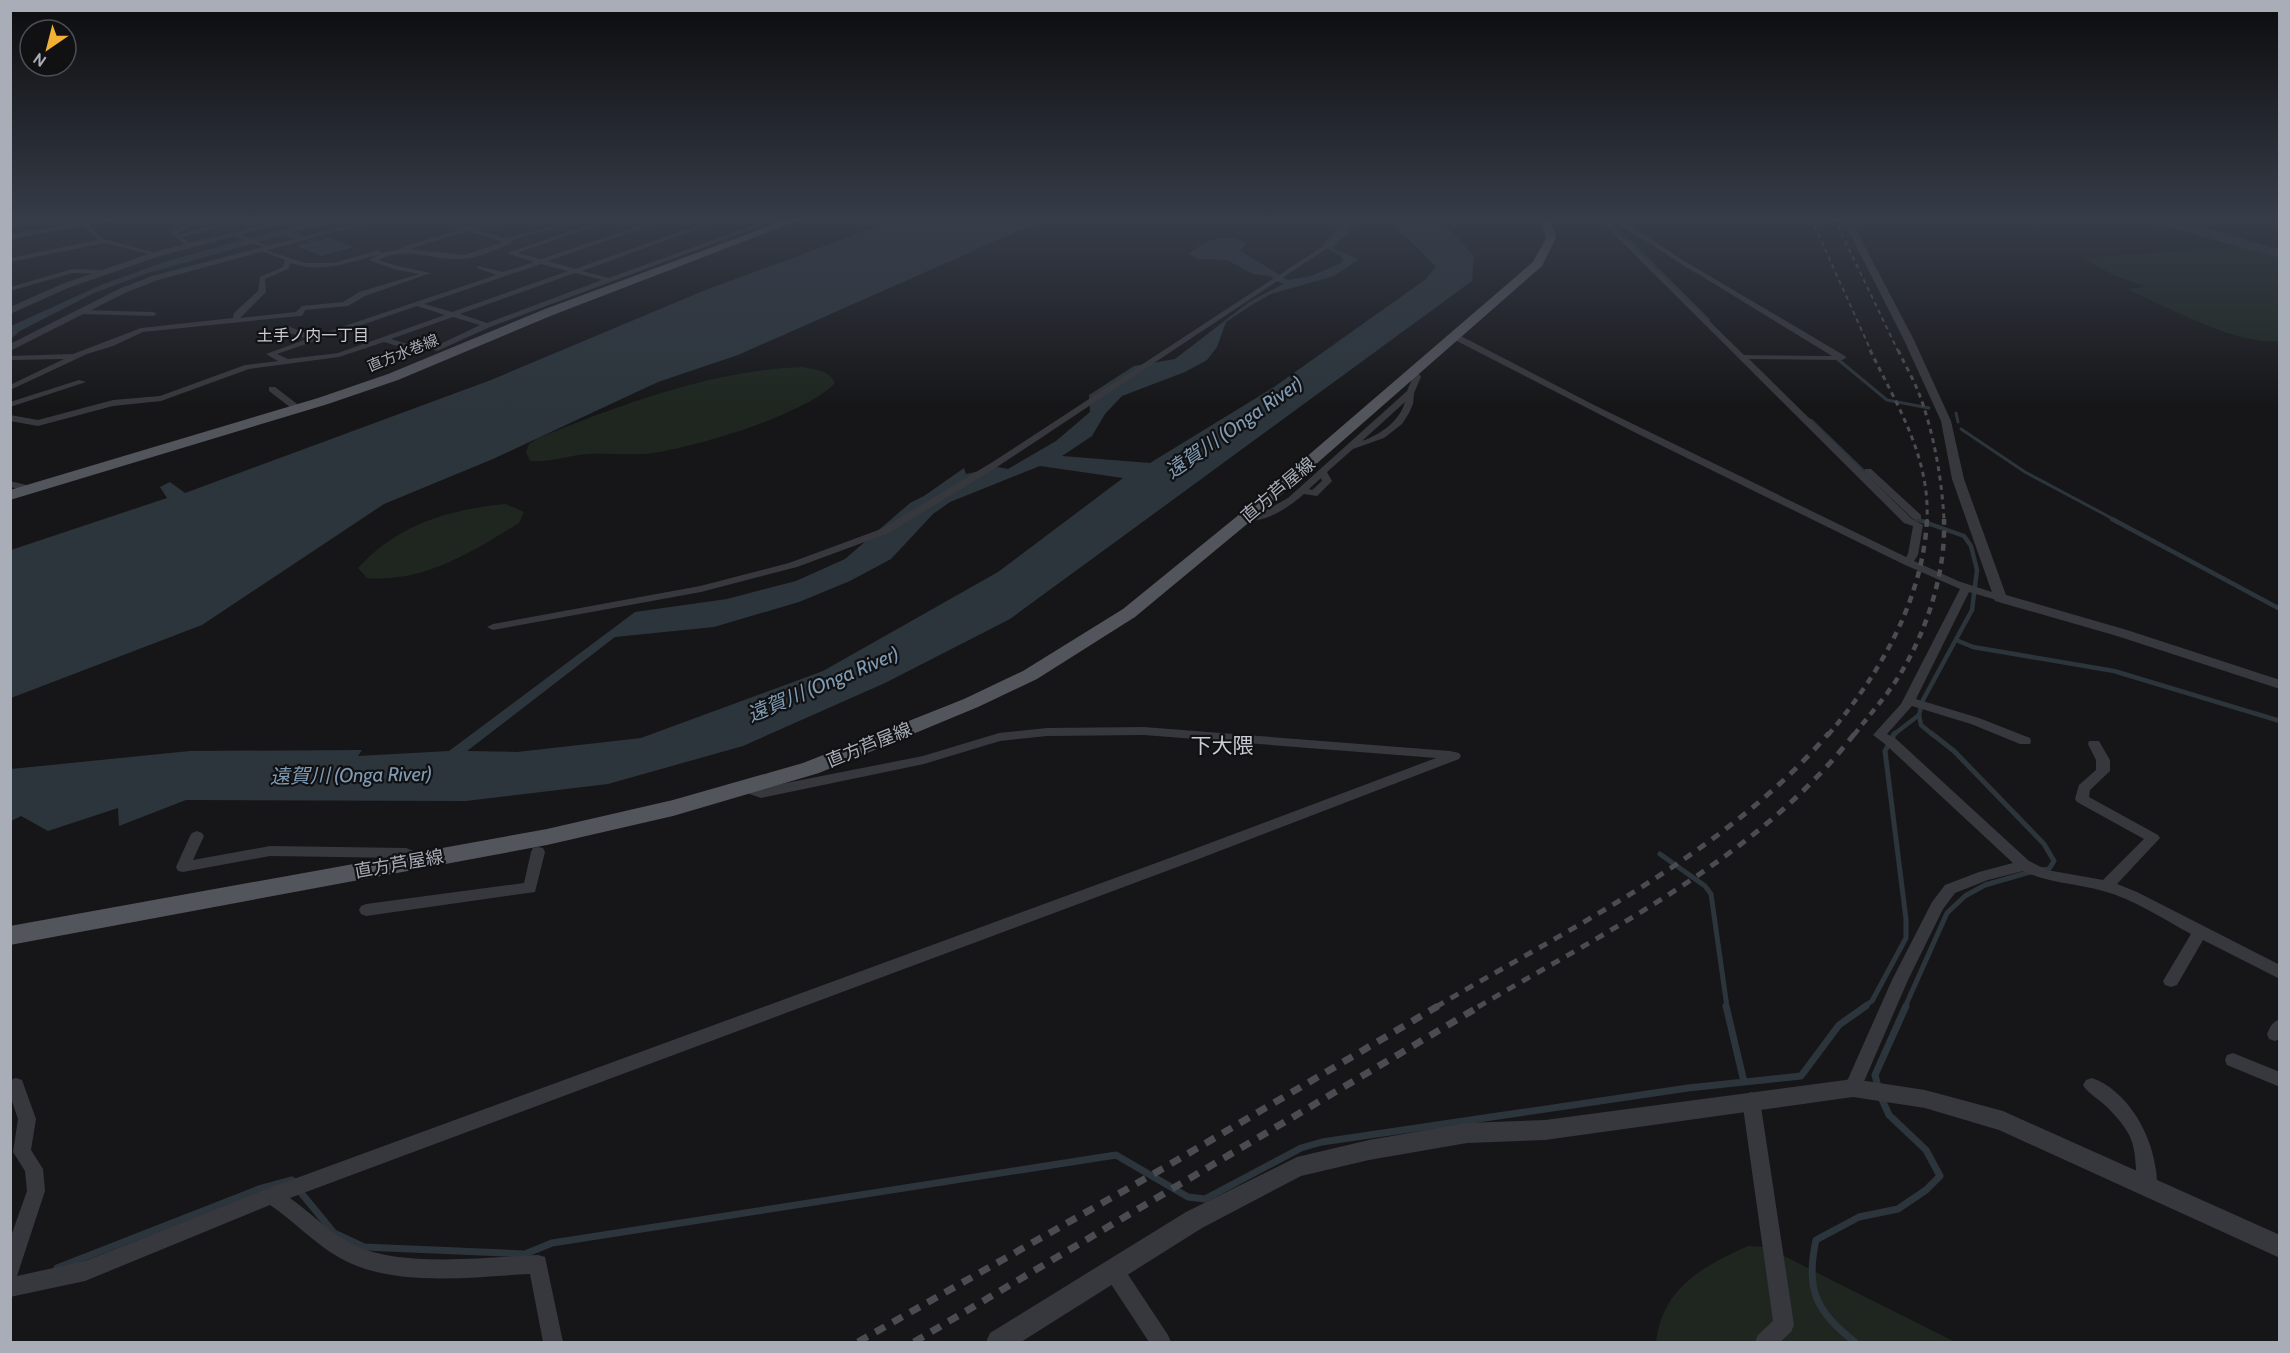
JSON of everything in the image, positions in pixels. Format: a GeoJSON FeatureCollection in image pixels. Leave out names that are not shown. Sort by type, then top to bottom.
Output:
{"type":"FeatureCollection","features":[{"type":"Feature","properties":{"kind":"main road","name":"直方水巻線"},"geometry":{"type":"LineString","coordinates":[[10,495],[298,410],[393,377],[436,353],[632,281]]}},
{"type":"Feature","properties":{"kind":"main road","name":"直方芦屋線"},"geometry":{"type":"LineString","coordinates":[[10,936],[547,837],[673,808],[746,788],[811,768],[875,744],[1030,675],[1129,613],[1412,382],[1454,336],[1518,281]]}},
{"type":"Feature","properties":{"kind":"street"},"geometry":{"type":"LineString","coordinates":[[10,290],[37,281]]}},
{"type":"Feature","properties":{"kind":"street"},"geometry":{"type":"LineString","coordinates":[[10,311],[79,281]]}},
{"type":"Feature","properties":{"kind":"street"},"geometry":{"type":"LineString","coordinates":[[10,348],[148,281]]}},
{"type":"Feature","properties":{"kind":"street"},"geometry":{"type":"LineString","coordinates":[[236,321],[237,315],[262,292],[262,281]]}},
{"type":"Feature","properties":{"kind":"street"},"geometry":{"type":"LineString","coordinates":[[10,388],[75,357],[141,330],[299,314],[302,308],[345,304],[362,294],[402,281]]}},
{"type":"Feature","properties":{"kind":"street"},"geometry":{"type":"LineString","coordinates":[[286,361],[270,354],[482,281]]}},
{"type":"Feature","properties":{"kind":"street"},"geometry":{"type":"LineString","coordinates":[[34,423],[113,403],[161,398],[241,369],[339,355],[544,281]]}},
{"type":"Feature","properties":{"kind":"street"},"geometry":{"type":"LineString","coordinates":[[417,304],[488,325],[605,281]]}},
{"type":"Feature","properties":{"kind":"street"},"geometry":{"type":"LineString","coordinates":[[493,627],[701,589],[793,565],[885,531],[1004,459],[1274,281]]}},
{"type":"Feature","properties":{"kind":"street"},"geometry":{"type":"LineString","coordinates":[[1665,281],[1882,496],[1908,520],[1918,525],[1913,555],[1907,562]]}},
{"type":"Feature","properties":{"kind":"street"},"geometry":{"type":"LineString","coordinates":[[1715,281],[1842,358],[1748,357],[1917,517]]}},
{"type":"Feature","properties":{"kind":"street"},"geometry":{"type":"LineString","coordinates":[[1879,281],[1909,340],[1946,421],[1958,479],[1994,597]]}},
{"type":"Feature","properties":{"kind":"street"},"geometry":{"type":"LineString","coordinates":[[10,284],[23,285]]}},
{"type":"Feature","properties":{"kind":"street"},"geometry":{"type":"LineString","coordinates":[[81,312],[153,314]]}},
{"type":"Feature","properties":{"kind":"street"},"geometry":{"type":"LineString","coordinates":[[436,353],[491,326],[488,325]]}},
{"type":"Feature","properties":{"kind":"street"},"geometry":{"type":"LineString","coordinates":[[284,328],[315,339]]}},
{"type":"Feature","properties":{"kind":"street"},"geometry":{"type":"LineString","coordinates":[[1454,336],[1588,407],[1969,590],[2122,633],[2280,685]]}},
{"type":"Feature","properties":{"kind":"street"},"geometry":{"type":"LineString","coordinates":[[383,339],[404,346]]}},
{"type":"Feature","properties":{"kind":"street"},"geometry":{"type":"LineString","coordinates":[[10,358],[75,357]]}},
{"type":"Feature","properties":{"kind":"street"},"geometry":{"type":"LineString","coordinates":[[10,405],[82,382]]}},
{"type":"Feature","properties":{"kind":"street"},"geometry":{"type":"LineString","coordinates":[[1244,519],[1264,516],[1303,490],[1314,494],[1327,482],[1323,473],[1351,447],[1412,382]]}},
{"type":"Feature","properties":{"kind":"street"},"geometry":{"type":"LineString","coordinates":[[272,388],[298,410]]}},
{"type":"Feature","properties":{"kind":"street"},"geometry":{"type":"LineString","coordinates":[[10,418],[20,418],[34,423],[40,431]]}},
{"type":"Feature","properties":{"kind":"street"},"geometry":{"type":"LineString","coordinates":[[10,484],[32,489]]}},
{"type":"Feature","properties":{"kind":"street"},"geometry":{"type":"LineString","coordinates":[[1969,590],[1909,701],[1879,735],[1890,741],[2024,865],[2044,875],[2106,886],[2132,896],[2280,973]]}},
{"type":"Feature","properties":{"kind":"street"},"geometry":{"type":"LineString","coordinates":[[1909,701],[1975,721],[2025,741]]}},
{"type":"Feature","properties":{"kind":"street"},"geometry":{"type":"LineString","coordinates":[[10,1287],[85,1271],[272,1196],[1191,856],[1454,756],[1144,731],[1047,732],[999,736],[924,760],[761,793],[746,788]]}},
{"type":"Feature","properties":{"kind":"street"},"geometry":{"type":"LineString","coordinates":[[2094,744],[2103,760],[2103,771],[2084,788],[2082,799],[2153,838],[2106,886]]}},
{"type":"Feature","properties":{"kind":"street"},"geometry":{"type":"LineString","coordinates":[[197,836],[183,867],[270,851],[406,853],[422,860]]}},
{"type":"Feature","properties":{"kind":"street"},"geometry":{"type":"LineString","coordinates":[[366,910],[530,888],[538,852]]}},
{"type":"Feature","properties":{"kind":"street"},"geometry":{"type":"LineString","coordinates":[[1853,1088],[1900,980],[1937,906],[1950,889],[1983,876],[2024,865]]}},
{"type":"Feature","properties":{"kind":"street"},"geometry":{"type":"LineString","coordinates":[[2171,981],[2200,932]]}},
{"type":"Feature","properties":{"kind":"street"},"geometry":{"type":"LineString","coordinates":[[2233,1060],[2280,1080]]}},
{"type":"Feature","properties":{"kind":"street"},"geometry":{"type":"LineString","coordinates":[[10,1270],[36,1191],[34,1169],[22,1152],[27,1119],[16,1085]]}},
{"type":"Feature","properties":{"kind":"street"},"geometry":{"type":"LineString","coordinates":[[2092,1085],[2128,1118],[2141,1135],[2147,1159],[2148,1187]]}},
{"type":"Feature","properties":{"kind":"street"},"geometry":{"type":"LineString","coordinates":[[999,1342],[1194,1220],[1297,1167],[1369,1150],[1467,1133],[1545,1130],[1751,1100],[1853,1088],[1925,1100],[2003,1121],[2280,1247]]}},
{"type":"Feature","properties":{"kind":"street"},"geometry":{"type":"LineString","coordinates":[[1751,1100],[1784,1325],[1765,1342]]}},
{"type":"Feature","properties":{"kind":"street"},"geometry":{"type":"LineString","coordinates":[[272,1196],[294,1209],[322,1236],[363,1258],[420,1268],[538,1264],[553,1342]]}},
{"type":"Feature","properties":{"kind":"street"},"geometry":{"type":"LineString","coordinates":[[1114,1271],[1161,1342]]}},
{"type":"Feature","properties":{"kind":"shaded area"},"geometry":{"type":"Polygon","coordinates":[[[2130,281],[2279,281],[2279,341],[2262,341],[2223,331],[2126,289],[2145,287],[2130,281]]]}},
{"type":"Feature","properties":{"kind":"shaded area"},"geometry":{"type":"Polygon","coordinates":[[[803,367],[826,373],[835,383],[820,395],[776,417],[696,444],[645,454],[589,454],[537,461],[530,461],[526,452],[529,444],[538,438],[635,401],[735,375],[803,367]]]}},
{"type":"Feature","properties":{"kind":"shaded area"},"geometry":{"type":"Polygon","coordinates":[[[506,504],[524,512],[519,523],[447,563],[408,576],[388,578],[367,578],[358,568],[390,541],[425,522],[464,510],[506,504]]]}},
{"type":"Feature","properties":{"kind":"shaded area"},"geometry":{"type":"Polygon","coordinates":[[[1748,1246],[1766,1247],[1955,1342],[1656,1342],[1660,1323],[1667,1307],[1687,1281],[1715,1262],[1748,1246]]]}},
{"type":"Feature","properties":{"kind":"water"},"geometry":{"type":"Polygon","coordinates":[[[112,281],[126,281],[94,293],[20,331],[11,339],[11,326],[112,281]]]}},
{"type":"Feature","properties":{"kind":"water"},"geometry":{"type":"Polygon","coordinates":[[[730,281],[905,281],[738,355],[658,382],[493,459],[384,504],[202,625],[11,698],[11,550],[167,498],[160,487],[170,482],[185,493],[491,380],[730,281]]]}},
{"type":"Feature","properties":{"kind":"water","name":"遠賀川 (Onga River)"},"geometry":{"type":"Polygon","coordinates":[[[1278,281],[1316,281],[1271,294],[1226,322],[1217,347],[1207,360],[1185,372],[1122,396],[1105,414],[1092,436],[1062,456],[1150,463],[1274,387],[1423,281],[1472,281],[1010,619],[885,683],[743,746],[608,784],[466,801],[186,800],[119,826],[118,808],[48,831],[21,816],[11,821],[11,769],[190,751],[362,750],[358,756],[449,751],[635,612],[727,599],[796,581],[845,559],[910,503],[964,468],[966,474],[998,467],[1008,469],[1056,441],[1090,412],[1089,395],[1134,366],[1175,359],[1249,302],[1283,284],[1278,281]],[[1040,466],[950,502],[933,514],[891,559],[850,581],[799,602],[714,627],[615,637],[467,751],[517,752],[641,738],[823,671],[998,572],[1123,478],[1040,466]]]}},
{"type":"Feature","properties":{"kind":"waterway"},"geometry":{"type":"LineString","coordinates":[[1670,281],[1709,320]]}},
{"type":"Feature","properties":{"kind":"waterway"},"geometry":{"type":"LineString","coordinates":[[1835,357],[1887,400],[1929,408]]}},
{"type":"Feature","properties":{"kind":"waterway"},"geometry":{"type":"LineString","coordinates":[[1956,413],[1958,422]]}},
{"type":"Feature","properties":{"kind":"waterway"},"geometry":{"type":"LineString","coordinates":[[1811,420],[1868,475]]}},
{"type":"Feature","properties":{"kind":"waterway"},"geometry":{"type":"LineString","coordinates":[[1961,429],[2025,472],[2115,520]]}},
{"type":"Feature","properties":{"kind":"waterway"},"geometry":{"type":"LineString","coordinates":[[1911,515],[1917,519]]}},
{"type":"Feature","properties":{"kind":"waterway"},"geometry":{"type":"LineString","coordinates":[[1917,519],[1964,536],[1971,546],[1977,570],[1972,610],[1923,700],[1919,715]]}},
{"type":"Feature","properties":{"kind":"waterway"},"geometry":{"type":"LineString","coordinates":[[2112,519],[2280,609]]}},
{"type":"Feature","properties":{"kind":"waterway"},"geometry":{"type":"LineString","coordinates":[[1956,640],[1973,647],[2114,671],[2280,721]]}},
{"type":"Feature","properties":{"kind":"waterway"},"geometry":{"type":"LineString","coordinates":[[1895,734],[1919,715]]}},
{"type":"Feature","properties":{"kind":"waterway"},"geometry":{"type":"LineString","coordinates":[[1919,715],[1921,725],[1933,735]]}},
{"type":"Feature","properties":{"kind":"waterway"},"geometry":{"type":"LineString","coordinates":[[1931,733],[1954,751],[2044,844],[2054,861],[2049,869],[2041,870]]}},
{"type":"Feature","properties":{"kind":"waterway"},"geometry":{"type":"LineString","coordinates":[[1863,1007],[1872,1001],[1906,938],[1906,919],[1885,751],[1895,734]]}},
{"type":"Feature","properties":{"kind":"waterway"},"geometry":{"type":"LineString","coordinates":[[1660,854],[1705,886],[1711,894],[1727,1007]]}},
{"type":"Feature","properties":{"kind":"waterway"},"geometry":{"type":"LineString","coordinates":[[1905,1007],[1947,913],[1965,896],[1985,885],[2030,872]]}},
{"type":"Feature","properties":{"kind":"waterway"},"geometry":{"type":"LineString","coordinates":[[1726,1006],[1744,1082]]}},
{"type":"Feature","properties":{"kind":"waterway"},"geometry":{"type":"LineString","coordinates":[[298,1189],[334,1233],[364,1247],[525,1254],[552,1243],[1116,1155],[1188,1197],[1205,1199],[1301,1148],[1322,1142],[1688,1088],[1801,1076],[1839,1025],[1866,1006]]}},
{"type":"Feature","properties":{"kind":"waterway"},"geometry":{"type":"LineString","coordinates":[[1878,1087],[1875,1075],[1906,1006]]}},
{"type":"Feature","properties":{"kind":"waterway"},"geometry":{"type":"LineString","coordinates":[[1855,1342],[1831,1320],[1817,1298],[1812,1272],[1816,1240],[1859,1217],[1898,1209],[1926,1190],[1940,1176],[1926,1150],[1889,1115],[1880,1095]]}},
{"type":"Feature","properties":{"kind":"waterway"},"geometry":{"type":"LineString","coordinates":[[57,1268],[259,1189],[292,1180],[293,1182]]}},
{"type":"Feature","properties":{"kind":"railway"},"geometry":{"type":"LineString","coordinates":[[1839,281],[1871,351]]}},
{"type":"Feature","properties":{"kind":"railway"},"geometry":{"type":"LineString","coordinates":[[1864,281],[1898,351]]}},
{"type":"Feature","properties":{"kind":"railway"},"geometry":{"type":"LineString","coordinates":[[1870,350],[1910,432],[1923,475],[1927,497],[1927,519]]}},
{"type":"Feature","properties":{"kind":"railway"},"geometry":{"type":"LineString","coordinates":[[1898,350],[1918,390],[1925,411],[1939,473],[1944,520]]}},
{"type":"Feature","properties":{"kind":"railway"},"geometry":{"type":"LineString","coordinates":[[1828,735],[1865,687],[1896,634],[1917,578],[1924,549],[1927,519]]}},
{"type":"Feature","properties":{"kind":"railway"},"geometry":{"type":"LineString","coordinates":[[1854,735],[1894,684],[1909,659],[1926,621],[1942,560],[1944,520]]}},
{"type":"Feature","properties":{"kind":"railway"},"geometry":{"type":"LineString","coordinates":[[1436,1007],[1592,917],[1695,852],[1743,816],[1788,776],[1829,733]]}},
{"type":"Feature","properties":{"kind":"railway"},"geometry":{"type":"LineString","coordinates":[[1478,1007],[1630,919],[1728,854],[1774,817],[1817,777],[1855,733]]}},
{"type":"Feature","properties":{"kind":"railway"},"geometry":{"type":"LineString","coordinates":[[858,1342],[1162,1169],[1438,1006]]}},
{"type":"Feature","properties":{"kind":"railway"},"geometry":{"type":"LineString","coordinates":[[914,1342],[1480,1006]]}},
{"type":"Feature","properties":{"kind":"district","name":"土手ノ内一丁目"},"geometry":{"type":"Point","coordinates":[313,335]}},
{"type":"Feature","properties":{"kind":"district","name":"下大隈"},"geometry":{"type":"Point","coordinates":[1222,745]}}]}
